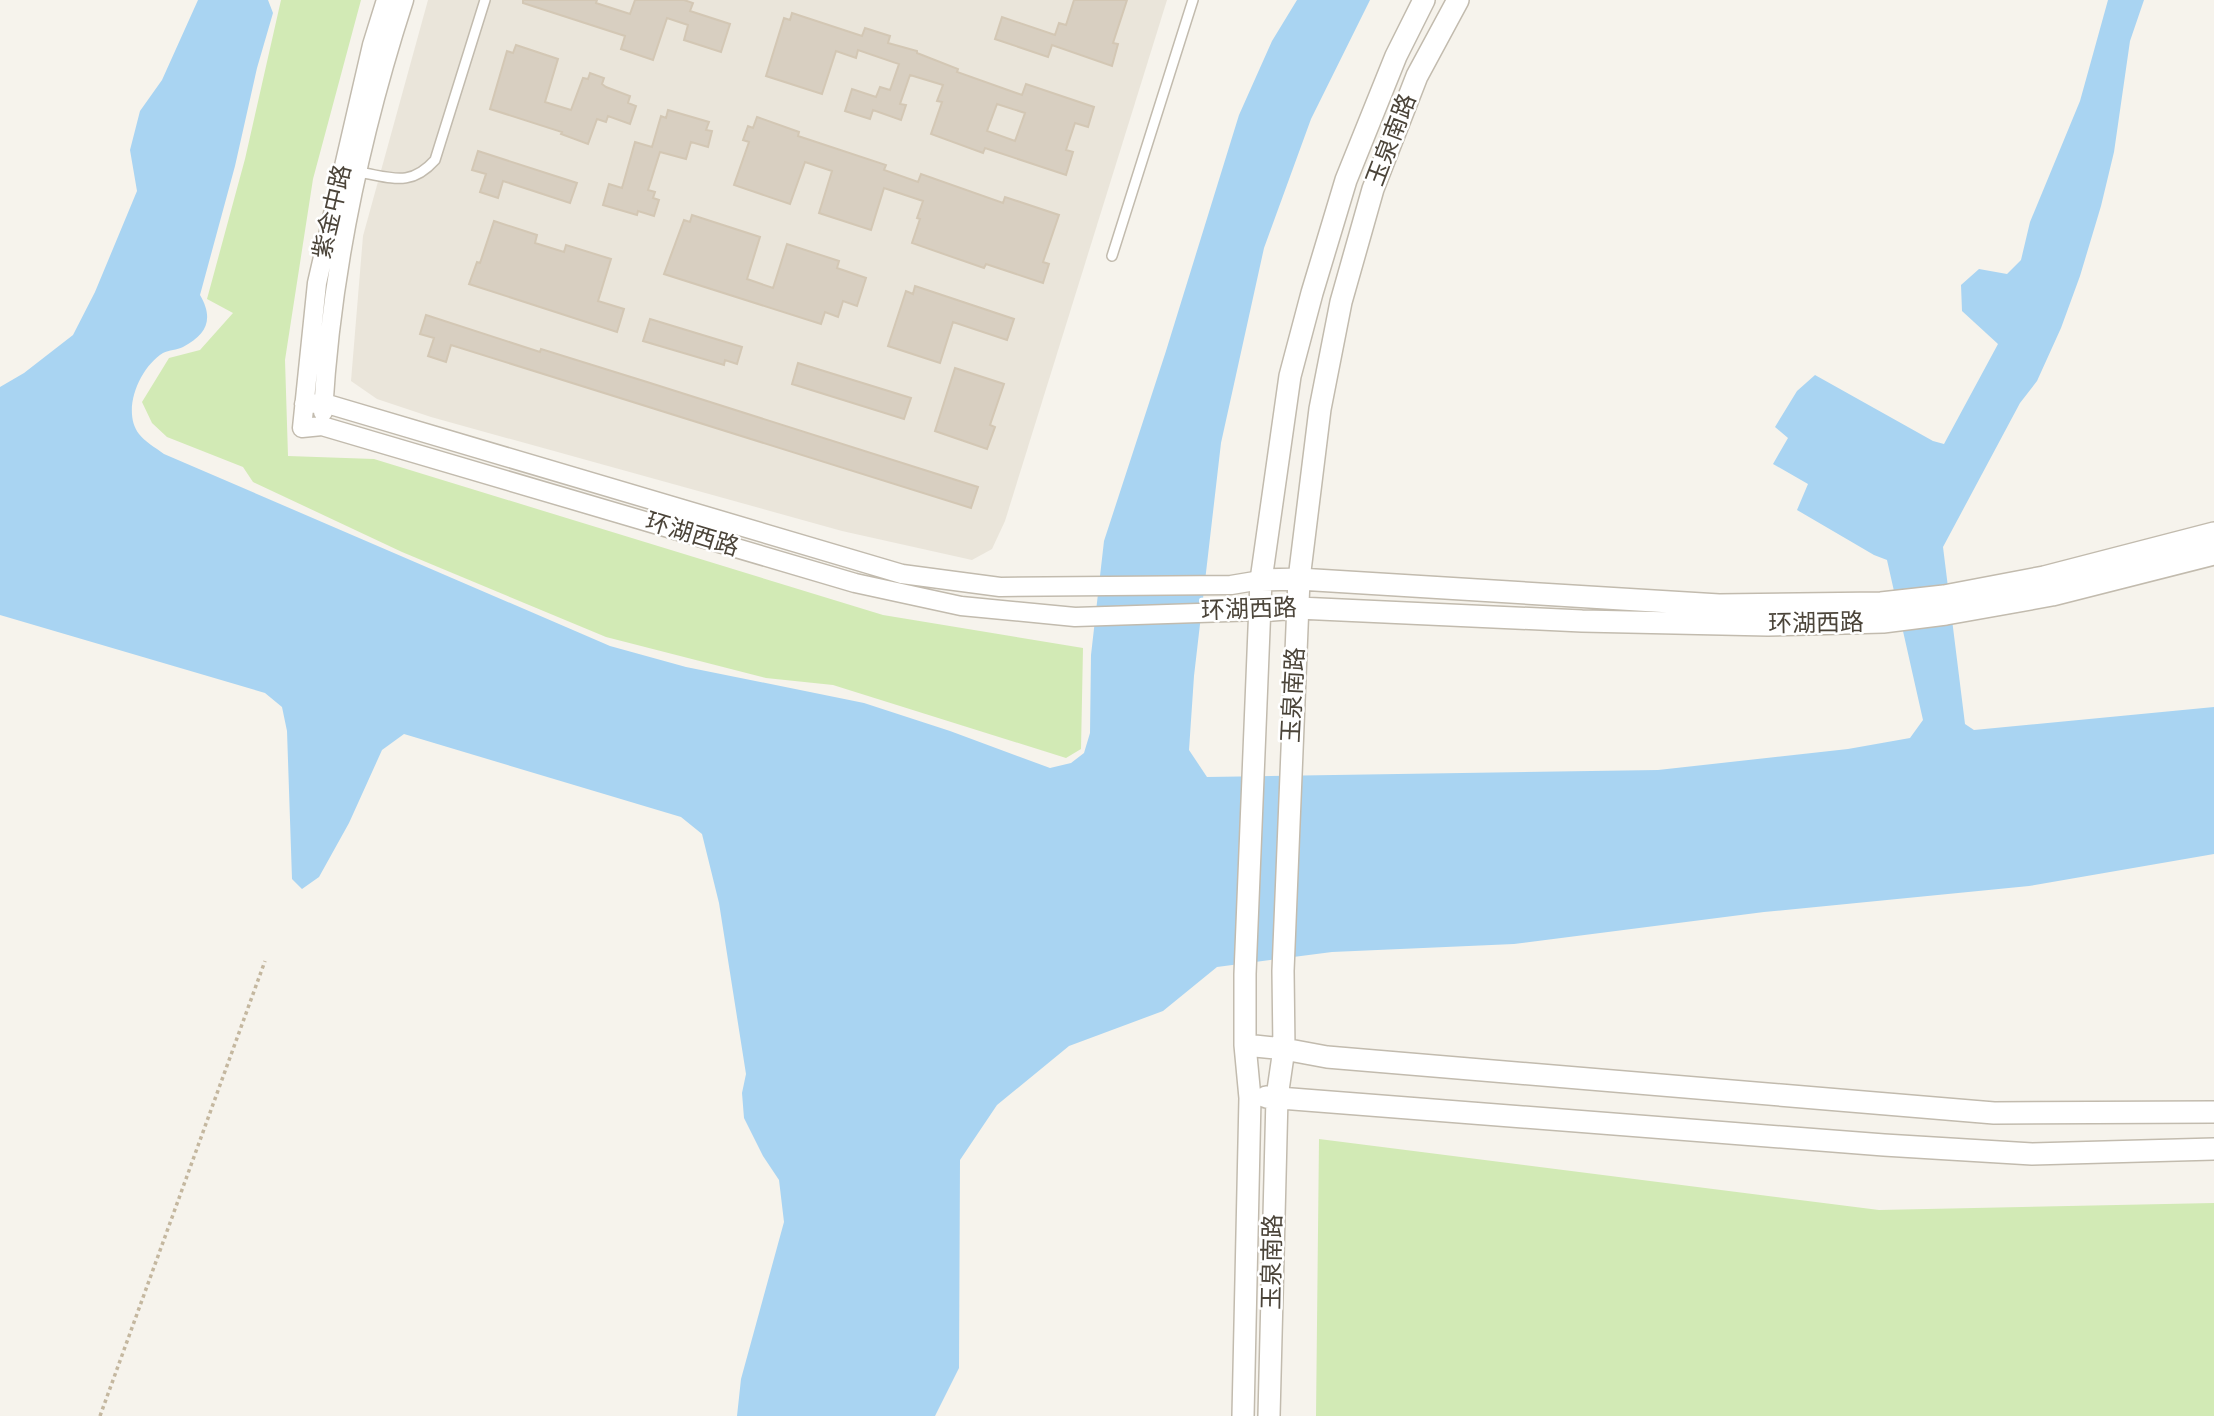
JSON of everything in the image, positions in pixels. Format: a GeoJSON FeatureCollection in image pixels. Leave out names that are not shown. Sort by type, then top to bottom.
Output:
{"type":"FeatureCollection","features":[{"type":"Feature","properties":{"kind":"street","name":"紫金中路"},"geometry":{"type":"LineString","coordinates":[[302,428],[317,284],[372,45],[386,0]]}},
{"type":"Feature","properties":{"kind":"street","name":"紫金中路"},"geometry":{"type":"LineString","coordinates":[[322,426],[333,295],[385,58],[404,0]]}},
{"type":"Feature","properties":{"kind":"street","name":"玉泉南路"},"geometry":{"type":"LineString","coordinates":[[1243,1416],[1250,1098],[1245,1045],[1245,974],[1261,580],[1290,376],[1312,293],[1346,180],[1396,56],[1424,0]]}},
{"type":"Feature","properties":{"kind":"street","name":"玉泉南路"},"geometry":{"type":"LineString","coordinates":[[1269,1416],[1277,1097],[1284,1049],[1283,971],[1299,579],[1320,409],[1341,302],[1373,189],[1417,76],[1458,0]]}},
{"type":"Feature","properties":{"kind":"street","name":"环湖西路"},"geometry":{"type":"LineString","coordinates":[[304,404],[324,403],[902,574],[1000,587],[1231,585],[1261,580],[1299,579],[1882,613]]}},
{"type":"Feature","properties":{"kind":"street","name":"环湖西路"},"geometry":{"type":"LineString","coordinates":[[302,428],[322,426],[855,583],[961,606],[1075,617],[1298,608],[1582,621],[1768,625],[2052,595],[2214,554]]}},
{"type":"Feature","properties":{"kind":"street","name":"环湖西路"},"geometry":{"type":"LineString","coordinates":[[1945,605],[2044,576],[2214,533]]}},
{"type":"Feature","properties":{"kind":"street"},"geometry":{"type":"LineString","coordinates":[[1245,1045],[1327,1057],[1994,1113],[2214,1112]]}},
{"type":"Feature","properties":{"kind":"street"},"geometry":{"type":"LineString","coordinates":[[1250,1098],[1277,1097],[1884,1145],[2019,1153],[2214,1149]]}},
{"type":"Feature","properties":{"kind":"lane"},"geometry":{"type":"LineString","coordinates":[[358,172],[409,179],[424,172],[435,160],[485,0]]}},
{"type":"Feature","properties":{"kind":"lane"},"geometry":{"type":"LineString","coordinates":[[1112,256],[1193,0]]}},
{"type":"Feature","properties":{"kind":"path"},"geometry":{"type":"LineString","coordinates":[[100,1416],[265,961]]}},
{"type":"Feature","properties":{"kind":"shaded area"},"geometry":{"type":"Polygon","coordinates":[[[428,0],[1167,0],[1005,521],[992,549],[972,560],[842,531],[431,417],[377,399],[351,381],[363,236],[428,0]]]}},
{"type":"Feature","properties":{"kind":"green space"},"geometry":{"type":"Polygon","coordinates":[[[281,0],[361,0],[313,179],[285,360],[288,456],[374,459],[883,615],[1083,648],[1081,749],[1066,758],[833,685],[766,678],[606,637],[402,552],[253,482],[243,467],[167,437],[152,423],[142,402],[169,358],[200,350],[233,313],[207,299],[245,159],[281,0]]]}},
{"type":"Feature","properties":{"kind":"green space"},"geometry":{"type":"Polygon","coordinates":[[[1319,1139],[1879,1210],[2214,1203],[2214,1416],[1316,1416],[1319,1139]]]}},
{"type":"Feature","properties":{"kind":"water"},"geometry":{"type":"Polygon","coordinates":[[[198,0],[268,0],[273,13],[200,295],[207,311],[206,325],[191,342],[163,353],[147,368],[141,378],[132,413],[134,424],[144,439],[164,454],[610,646],[686,667],[864,703],[1050,768],[1071,763],[1084,753],[1090,733],[1091,655],[1104,541],[1239,115],[1272,41],[1297,0],[1370,0],[1311,119],[1264,248],[1221,443],[1194,676],[1189,750],[1207,777],[1658,770],[1848,749],[1910,738],[1923,720],[1887,560],[1797,510],[1808,484],[1773,464],[1788,438],[1775,427],[1797,391],[1815,375],[1933,441],[1944,444],[1998,344],[1962,311],[1961,285],[1979,269],[2007,274],[2021,260],[2030,222],[2080,101],[2108,0],[2144,0],[2130,41],[2114,152],[2101,206],[2061,328],[2037,381],[2020,403],[1943,547],[1965,724],[1974,730],[2214,707],[2214,854],[2029,886],[1764,912],[1514,944],[1332,952],[1217,967],[1163,1011],[1069,1046],[997,1105],[960,1160],[959,1368],[935,1416],[737,1416],[741,1379],[784,1222],[779,1180],[763,1156],[744,1118],[742,1093],[746,1074],[719,903],[702,834],[681,817],[404,734],[382,750],[349,823],[319,877],[302,889],[292,879],[287,731],[282,707],[265,693],[0,615],[0,387],[24,373],[73,335],[95,292],[137,191],[130,150],[140,111],[162,80],[198,0]]]}},
{"type":"Feature","properties":{"kind":"building"},"geometry":{"type":"Polygon","coordinates":[[[523,0],[597,0],[596,3],[630,14],[635,0],[684,0],[693,3],[690,11],[730,24],[721,52],[684,40],[688,25],[667,18],[653,60],[621,49],[625,36],[523,3],[523,0]]]}},
{"type":"Feature","properties":{"kind":"building"},"geometry":{"type":"Polygon","coordinates":[[[1074,0],[1127,0],[1113,43],[1118,44],[1112,66],[1052,45],[1048,57],[995,39],[1002,17],[1055,35],[1059,23],[1066,25],[1074,0]]]}},
{"type":"Feature","properties":{"kind":"building"},"geometry":{"type":"Polygon","coordinates":[[[792,13],[862,36],[865,28],[890,36],[888,43],[917,51],[958,69],[957,72],[1022,95],[1026,84],[1094,107],[1088,127],[1075,123],[1066,150],[1073,152],[1066,175],[985,148],[983,153],[931,134],[942,102],[937,101],[943,85],[910,75],[900,104],[906,105],[901,120],[873,110],[870,119],[845,111],[852,89],[876,97],[880,87],[890,90],[899,64],[858,50],[856,58],[836,51],[822,94],[766,76],[784,18],[790,20],[792,13]],[[997,104],[987,131],[1015,141],[1025,113],[997,104]]]}},
{"type":"Feature","properties":{"kind":"building"},"geometry":{"type":"Polygon","coordinates":[[[516,45],[558,59],[545,102],[571,110],[583,78],[588,79],[590,73],[604,78],[602,84],[606,87],[630,96],[628,103],[636,106],[630,124],[608,116],[606,122],[597,119],[588,144],[561,134],[562,132],[490,109],[507,51],[513,53],[516,45]]]}},
{"type":"Feature","properties":{"kind":"building"},"geometry":{"type":"Polygon","coordinates":[[[668,110],[709,122],[706,130],[712,131],[708,147],[691,142],[686,159],[660,152],[648,190],[655,192],[653,198],[659,200],[654,216],[638,211],[637,215],[603,205],[609,184],[622,188],[635,142],[652,147],[661,116],[666,118],[668,110]]]}},
{"type":"Feature","properties":{"kind":"building"},"geometry":{"type":"Polygon","coordinates":[[[757,117],[799,132],[798,136],[886,165],[884,170],[918,182],[921,174],[1003,203],[1005,197],[1059,215],[1043,262],[1049,264],[1043,283],[986,264],[984,268],[912,243],[923,201],[884,188],[871,230],[819,213],[832,171],[805,162],[790,204],[734,185],[749,142],[743,140],[748,126],[753,128],[757,117]]]}},
{"type":"Feature","properties":{"kind":"building"},"geometry":{"type":"Polygon","coordinates":[[[478,151],[577,183],[570,203],[503,181],[498,198],[480,192],[486,174],[472,170],[478,151]]]}},
{"type":"Feature","properties":{"kind":"building"},"geometry":{"type":"Polygon","coordinates":[[[692,215],[760,237],[747,279],[773,288],[787,244],[839,261],[837,268],[866,278],[857,306],[843,301],[838,317],[825,312],[821,324],[664,274],[684,220],[690,222],[692,215]]]}},
{"type":"Feature","properties":{"kind":"building"},"geometry":{"type":"Polygon","coordinates":[[[494,221],[537,235],[535,243],[564,252],[566,245],[611,259],[598,301],[624,309],[617,332],[469,284],[477,262],[480,263],[494,221]]]}},
{"type":"Feature","properties":{"kind":"building"},"geometry":{"type":"Polygon","coordinates":[[[915,286],[1014,319],[1007,340],[953,322],[940,363],[888,346],[906,291],[913,294],[915,286]]]}},
{"type":"Feature","properties":{"kind":"building"},"geometry":{"type":"Polygon","coordinates":[[[426,315],[978,487],[971,508],[451,345],[446,362],[428,356],[434,338],[420,334],[426,315]]]}},
{"type":"Feature","properties":{"kind":"building"},"geometry":{"type":"Polygon","coordinates":[[[650,319],[742,347],[737,364],[725,360],[724,365],[643,341],[650,319]]]}},
{"type":"Feature","properties":{"kind":"building"},"geometry":{"type":"Polygon","coordinates":[[[798,363],[911,398],[904,419],[792,384],[798,363]]]}},
{"type":"Feature","properties":{"kind":"building"},"geometry":{"type":"Polygon","coordinates":[[[955,368],[1004,384],[990,425],[995,427],[987,449],[935,431],[955,368]]]}}]}
